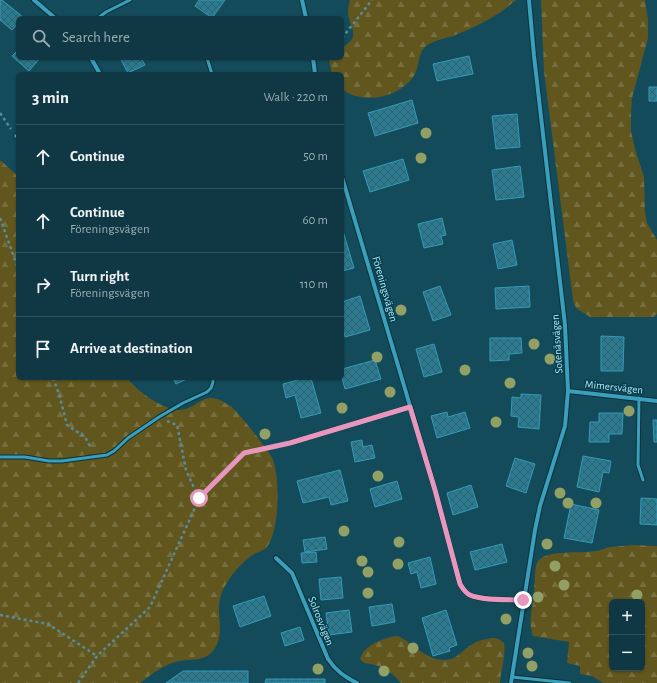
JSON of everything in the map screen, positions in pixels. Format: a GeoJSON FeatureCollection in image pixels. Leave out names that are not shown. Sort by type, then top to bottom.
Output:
{"type":"FeatureCollection","features":[{"type":"Feature","properties":{"kind":"street"},"geometry":{"type":"LineString","coordinates":[[34,0],[53,16]]}},
{"type":"Feature","properties":{"kind":"street"},"geometry":{"type":"LineString","coordinates":[[302,0],[306,16]]}},
{"type":"Feature","properties":{"kind":"street","name":"Sotenäsvägen"},"geometry":{"type":"LineString","coordinates":[[512,683],[534,530],[565,426],[568,391],[565,325],[529,0]]}},
{"type":"Feature","properties":{"kind":"street"},"geometry":{"type":"LineString","coordinates":[[92,60],[99,72]]}},
{"type":"Feature","properties":{"kind":"street"},"geometry":{"type":"LineString","coordinates":[[313,60],[315,72]]}},
{"type":"Feature","properties":{"kind":"street","name":"Föreningsvägen"},"geometry":{"type":"LineString","coordinates":[[344,184],[435,490],[460,584],[464,591],[469,595],[523,600]]}},
{"type":"Feature","properties":{"kind":"street","name":"Mimersvägen"},"geometry":{"type":"LineString","coordinates":[[568,391],[657,401]]}},
{"type":"Feature","properties":{"kind":"street"},"geometry":{"type":"LineString","coordinates":[[290,443],[410,407]]}},
{"type":"Feature","properties":{"kind":"street","name":"Solrosvägen"},"geometry":{"type":"LineString","coordinates":[[276,558],[292,573],[328,659],[335,669],[357,683]]}},
{"type":"Feature","properties":{"kind":"lane"},"geometry":{"type":"LineString","coordinates":[[101,16],[130,0]]}},
{"type":"Feature","properties":{"kind":"lane"},"geometry":{"type":"LineString","coordinates":[[208,60],[211,72]]}},
{"type":"Feature","properties":{"kind":"lane"},"geometry":{"type":"LineString","coordinates":[[0,457],[25,456],[49,461],[62,461],[96,458],[107,455],[114,451],[128,438],[159,417],[183,403],[207,392],[211,388],[213,380]]}},
{"type":"Feature","properties":{"kind":"lane"},"geometry":{"type":"LineString","coordinates":[[639,398],[638,465],[643,480]]}},
{"type":"Feature","properties":{"kind":"lane"},"geometry":{"type":"LineString","coordinates":[[512,677],[570,683]]}},
{"type":"Feature","properties":{"kind":"path"},"geometry":{"type":"LineString","coordinates":[[344,35],[372,0]]}},
{"type":"Feature","properties":{"kind":"path"},"geometry":{"type":"LineString","coordinates":[[0,113],[16,135]]}},
{"type":"Feature","properties":{"kind":"path"},"geometry":{"type":"LineString","coordinates":[[0,218],[16,260]]}},
{"type":"Feature","properties":{"kind":"path"},"geometry":{"type":"LineString","coordinates":[[54,380],[67,425],[85,437],[96,458]]}},
{"type":"Feature","properties":{"kind":"path"},"geometry":{"type":"LineString","coordinates":[[159,417],[177,425],[186,470],[199,498]]}},
{"type":"Feature","properties":{"kind":"path"},"geometry":{"type":"LineString","coordinates":[[78,683],[97,656],[150,608],[199,498],[244,453],[290,443]]}},
{"type":"Feature","properties":{"kind":"path"},"geometry":{"type":"LineString","coordinates":[[0,614],[48,624],[97,656]]}},
{"type":"Feature","properties":{"kind":"green space"},"geometry":{"type":"Polygon","coordinates":[[[350,0],[516,0],[495,16],[463,32],[427,45],[422,51],[415,74],[409,82],[392,93],[371,98],[360,97],[344,90],[344,72],[332,72],[329,60],[344,60],[344,46],[352,39],[353,36],[348,8],[350,0]]]}},
{"type":"Feature","properties":{"kind":"green space"},"geometry":{"type":"Polygon","coordinates":[[[541,0],[645,0],[648,20],[648,38],[632,98],[631,131],[644,177],[645,212],[647,223],[657,240],[657,314],[653,317],[590,317],[576,308],[573,300],[544,71],[541,0]]]}},
{"type":"Feature","properties":{"kind":"green space"},"geometry":{"type":"Polygon","coordinates":[[[0,160],[16,174],[16,380],[129,380],[151,399],[166,407],[180,410],[190,407],[204,399],[210,398],[222,401],[232,407],[271,455],[275,469],[278,492],[276,518],[271,540],[266,548],[248,558],[226,584],[219,602],[219,639],[216,646],[208,656],[168,664],[140,683],[0,683],[0,160]]]}},
{"type":"Feature","properties":{"kind":"green space"},"geometry":{"type":"Polygon","coordinates":[[[634,545],[657,546],[657,683],[603,683],[592,676],[580,674],[580,666],[567,663],[569,642],[533,636],[531,610],[538,561],[542,557],[556,553],[599,551],[610,547],[634,545]]]}},
{"type":"Feature","properties":{"kind":"green space"},"geometry":{"type":"Polygon","coordinates":[[[398,636],[425,654],[444,660],[456,657],[469,646],[478,641],[492,638],[498,639],[504,643],[504,658],[500,683],[401,683],[385,669],[376,665],[364,663],[360,659],[364,651],[376,642],[389,637],[398,636]]]}},
{"type":"Feature","properties":{"kind":"building"},"geometry":{"type":"Polygon","coordinates":[[[0,0],[22,16],[16,16],[16,25],[12,30],[0,20],[0,0]]]}},
{"type":"Feature","properties":{"kind":"building"},"geometry":{"type":"Polygon","coordinates":[[[199,0],[225,0],[213,16],[209,16],[195,6],[199,0]]]}},
{"type":"Feature","properties":{"kind":"building"},"geometry":{"type":"Polygon","coordinates":[[[16,52],[16,60],[12,56],[16,52]]]}},
{"type":"Feature","properties":{"kind":"building"},"geometry":{"type":"Polygon","coordinates":[[[469,56],[473,74],[437,81],[433,64],[469,56]]]}},
{"type":"Feature","properties":{"kind":"building"},"geometry":{"type":"Polygon","coordinates":[[[17,60],[38,60],[29,71],[17,60]]]}},
{"type":"Feature","properties":{"kind":"building"},"geometry":{"type":"Polygon","coordinates":[[[121,60],[142,60],[145,65],[127,72],[121,60]]]}},
{"type":"Feature","properties":{"kind":"building"},"geometry":{"type":"Polygon","coordinates":[[[649,87],[657,87],[657,101],[649,101],[649,87]]]}},
{"type":"Feature","properties":{"kind":"building"},"geometry":{"type":"Polygon","coordinates":[[[412,100],[418,123],[375,136],[368,113],[412,100]]]}},
{"type":"Feature","properties":{"kind":"building"},"geometry":{"type":"Polygon","coordinates":[[[517,114],[520,147],[496,149],[492,116],[517,114]]]}},
{"type":"Feature","properties":{"kind":"building"},"geometry":{"type":"Polygon","coordinates":[[[403,159],[409,180],[370,192],[363,171],[403,159]]]}},
{"type":"Feature","properties":{"kind":"building"},"geometry":{"type":"Polygon","coordinates":[[[520,166],[524,197],[496,200],[492,170],[520,166]]]}},
{"type":"Feature","properties":{"kind":"building"},"geometry":{"type":"Polygon","coordinates":[[[442,218],[446,235],[441,236],[443,244],[424,248],[418,224],[442,218]]]}},
{"type":"Feature","properties":{"kind":"building"},"geometry":{"type":"Polygon","coordinates":[[[344,234],[354,268],[344,270],[344,234]]]}},
{"type":"Feature","properties":{"kind":"building"},"geometry":{"type":"Polygon","coordinates":[[[512,240],[517,265],[498,269],[493,244],[512,240]]]}},
{"type":"Feature","properties":{"kind":"building"},"geometry":{"type":"Polygon","coordinates":[[[440,286],[451,315],[433,321],[423,292],[440,286]]]}},
{"type":"Feature","properties":{"kind":"building"},"geometry":{"type":"Polygon","coordinates":[[[529,286],[530,307],[496,309],[495,288],[529,286]]]}},
{"type":"Feature","properties":{"kind":"building"},"geometry":{"type":"Polygon","coordinates":[[[360,296],[370,330],[345,337],[344,301],[360,296]]]}},
{"type":"Feature","properties":{"kind":"building"},"geometry":{"type":"Polygon","coordinates":[[[601,336],[624,337],[623,371],[601,371],[601,336]]]}},
{"type":"Feature","properties":{"kind":"building"},"geometry":{"type":"Polygon","coordinates":[[[490,338],[521,338],[522,353],[509,354],[509,360],[490,361],[490,338]]]}},
{"type":"Feature","properties":{"kind":"building"},"geometry":{"type":"Polygon","coordinates":[[[434,344],[442,372],[424,377],[416,349],[434,344]]]}},
{"type":"Feature","properties":{"kind":"building"},"geometry":{"type":"Polygon","coordinates":[[[375,360],[381,379],[345,389],[343,380],[344,380],[344,368],[375,360]]]}},
{"type":"Feature","properties":{"kind":"building"},"geometry":{"type":"Polygon","coordinates":[[[174,380],[185,380],[176,384],[174,380]]]}},
{"type":"Feature","properties":{"kind":"building"},"geometry":{"type":"Polygon","coordinates":[[[298,380],[312,380],[321,413],[301,418],[295,395],[286,398],[283,384],[298,380]]]}},
{"type":"Feature","properties":{"kind":"building"},"geometry":{"type":"Polygon","coordinates":[[[521,394],[541,395],[539,429],[518,427],[519,417],[511,416],[512,397],[521,398],[521,394]]]}},
{"type":"Feature","properties":{"kind":"building"},"geometry":{"type":"Polygon","coordinates":[[[447,412],[448,417],[465,412],[470,428],[437,438],[431,416],[447,412]]]}},
{"type":"Feature","properties":{"kind":"building"},"geometry":{"type":"Polygon","coordinates":[[[599,413],[623,413],[622,434],[609,434],[609,442],[589,442],[590,422],[599,422],[599,413]]]}},
{"type":"Feature","properties":{"kind":"building"},"geometry":{"type":"Polygon","coordinates":[[[653,420],[657,420],[657,442],[654,442],[653,420]]]}},
{"type":"Feature","properties":{"kind":"building"},"geometry":{"type":"Polygon","coordinates":[[[362,440],[363,447],[372,445],[375,458],[355,462],[351,442],[362,440]]]}},
{"type":"Feature","properties":{"kind":"building"},"geometry":{"type":"Polygon","coordinates":[[[583,456],[611,461],[609,473],[603,472],[599,492],[577,487],[583,456]]]}},
{"type":"Feature","properties":{"kind":"building"},"geometry":{"type":"Polygon","coordinates":[[[515,458],[535,464],[526,493],[506,486],[515,458]]]}},
{"type":"Feature","properties":{"kind":"building"},"geometry":{"type":"Polygon","coordinates":[[[340,470],[348,501],[331,505],[329,497],[303,503],[297,481],[340,470]]]}},
{"type":"Feature","properties":{"kind":"building"},"geometry":{"type":"Polygon","coordinates":[[[397,481],[402,499],[375,507],[370,489],[397,481]]]}},
{"type":"Feature","properties":{"kind":"building"},"geometry":{"type":"Polygon","coordinates":[[[471,485],[478,507],[453,515],[447,493],[471,485]]]}},
{"type":"Feature","properties":{"kind":"building"},"geometry":{"type":"Polygon","coordinates":[[[641,498],[657,499],[657,525],[640,524],[641,498]]]}},
{"type":"Feature","properties":{"kind":"building"},"geometry":{"type":"Polygon","coordinates":[[[571,504],[599,510],[592,543],[564,538],[571,504]]]}},
{"type":"Feature","properties":{"kind":"building"},"geometry":{"type":"Polygon","coordinates":[[[325,537],[327,549],[305,552],[303,540],[325,537]]]}},
{"type":"Feature","properties":{"kind":"building"},"geometry":{"type":"Polygon","coordinates":[[[502,544],[507,562],[475,570],[470,552],[502,544]]]}},
{"type":"Feature","properties":{"kind":"building"},"geometry":{"type":"Polygon","coordinates":[[[316,552],[317,562],[302,563],[301,553],[316,552]]]}},
{"type":"Feature","properties":{"kind":"building"},"geometry":{"type":"Polygon","coordinates":[[[430,557],[436,584],[421,588],[417,572],[411,574],[408,563],[430,557]]]}},
{"type":"Feature","properties":{"kind":"building"},"geometry":{"type":"Polygon","coordinates":[[[341,577],[343,598],[321,600],[319,579],[341,577]]]}},
{"type":"Feature","properties":{"kind":"building"},"geometry":{"type":"Polygon","coordinates":[[[264,596],[271,616],[240,627],[233,606],[264,596]]]}},
{"type":"Feature","properties":{"kind":"building"},"geometry":{"type":"Polygon","coordinates":[[[392,604],[395,622],[372,626],[369,607],[392,604]]]}},
{"type":"Feature","properties":{"kind":"building"},"geometry":{"type":"Polygon","coordinates":[[[349,610],[352,632],[329,635],[326,613],[349,610]]]}},
{"type":"Feature","properties":{"kind":"building"},"geometry":{"type":"Polygon","coordinates":[[[446,610],[457,645],[449,648],[450,651],[433,656],[422,618],[446,610]]]}},
{"type":"Feature","properties":{"kind":"building"},"geometry":{"type":"Polygon","coordinates":[[[300,627],[304,640],[285,646],[281,633],[300,627]]]}},
{"type":"Feature","properties":{"kind":"building"},"geometry":{"type":"Polygon","coordinates":[[[183,671],[248,671],[248,683],[166,683],[183,671]]]}},
{"type":"Feature","properties":{"kind":"building"},"geometry":{"type":"Polygon","coordinates":[[[266,679],[325,679],[325,683],[265,683],[266,679]]]}},
{"type":"Feature","properties":{"kind":"route"},"geometry":{"type":"LineString","coordinates":[[199,498],[244,453],[290,443],[410,407],[435,490],[460,584],[464,591],[469,595],[479,598],[523,600]]}}]}
